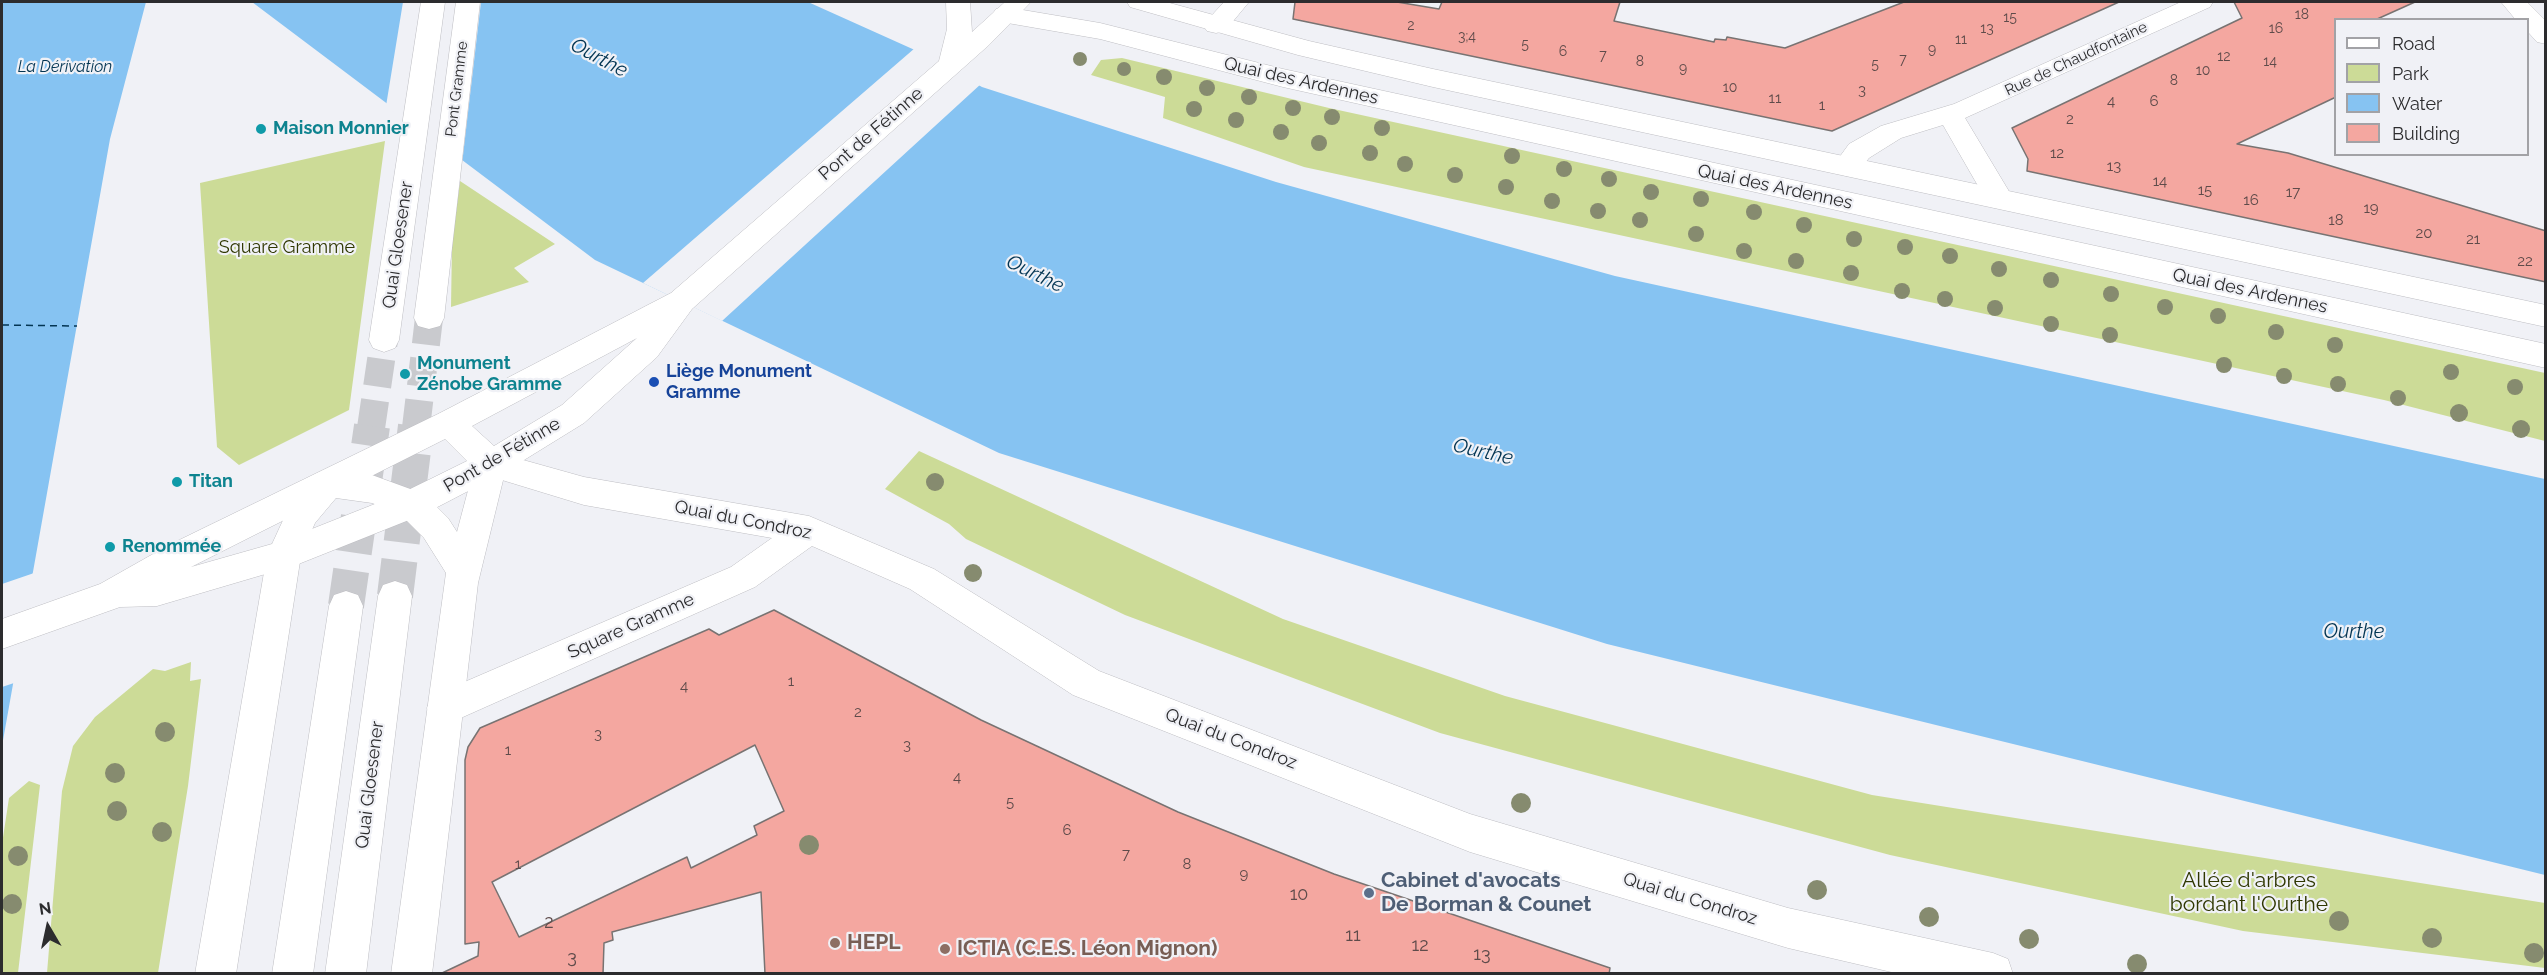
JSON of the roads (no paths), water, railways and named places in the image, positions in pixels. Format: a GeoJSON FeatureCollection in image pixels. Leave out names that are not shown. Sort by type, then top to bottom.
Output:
{"type":"FeatureCollection","features":[{"type":"Feature","properties":{"kind":"main road","name":"Pont Gramme"},"geometry":{"type":"LineString","coordinates":[[411,151],[433,2]]}},
{"type":"Feature","properties":{"kind":"main road","name":"Pont Gramme"},"geometry":{"type":"LineString","coordinates":[[429,318],[468,2]]}},
{"type":"Feature","properties":{"kind":"main road"},"geometry":{"type":"LineString","coordinates":[[951,64],[960,29],[958,2]]}},
{"type":"Feature","properties":{"kind":"main road","name":"Quai des Ardennes"},"geometry":{"type":"LineString","coordinates":[[1139,2],[1216,25],[1433,78],[2546,316]]}},
{"type":"Feature","properties":{"kind":"main road"},"geometry":{"type":"LineString","coordinates":[[1216,25],[1238,2]]}},
{"type":"Feature","properties":{"kind":"main road","name":"Rue de Chaudfontaine"},"geometry":{"type":"LineString","coordinates":[[1846,166],[1859,151],[1891,132],[1950,115],[2201,2]]}},
{"type":"Feature","properties":{"kind":"main road"},"geometry":{"type":"LineString","coordinates":[[2512,2],[2528,18]]}},
{"type":"Feature","properties":{"kind":"main road","name":"Pont de Fétinne"},"geometry":{"type":"LineString","coordinates":[[112,595],[181,555],[449,423],[682,301],[1012,8]]}},
{"type":"Feature","properties":{"kind":"main road","name":"Quai des Ardennes"},"geometry":{"type":"LineString","coordinates":[[1012,8],[1283,78],[2546,356]]}},
{"type":"Feature","properties":{"kind":"main road"},"geometry":{"type":"LineString","coordinates":[[2529,19],[2546,36]]}},
{"type":"Feature","properties":{"kind":"main road"},"geometry":{"type":"LineString","coordinates":[[1950,115],[1999,198]]}},
{"type":"Feature","properties":{"kind":"main road","name":"Quai Gloesener"},"geometry":{"type":"LineString","coordinates":[[384,340],[411,151]]}},
{"type":"Feature","properties":{"kind":"main road","name":"Pont de Fétinne"},"geometry":{"type":"LineString","coordinates":[[112,595],[157,591],[284,555],[412,504],[491,464],[573,414],[646,349],[669,323],[682,301]]}},
{"type":"Feature","properties":{"kind":"main road"},"geometry":{"type":"LineString","coordinates":[[411,974],[463,569],[491,464],[449,423]]}},
{"type":"Feature","properties":{"kind":"main road","name":"Quai du Condroz"},"geometry":{"type":"LineString","coordinates":[[491,464],[585,491],[809,530],[922,579],[1086,683],[1470,833],[1788,928],[1993,974]]}},
{"type":"Feature","properties":{"kind":"main road"},"geometry":{"type":"LineString","coordinates":[[215,974],[284,555],[302,514],[328,483],[372,489],[412,504],[436,528],[463,569]]}},
{"type":"Feature","properties":{"kind":"main road","name":"Square Gramme"},"geometry":{"type":"LineString","coordinates":[[445,708],[743,577],[809,530]]}},
{"type":"Feature","properties":{"kind":"main road"},"geometry":{"type":"LineString","coordinates":[[2,634],[112,595]]}},
{"type":"Feature","properties":{"kind":"main road","name":"Quai Gloesener"},"geometry":{"type":"LineString","coordinates":[[345,974],[395,596]]}},
{"type":"Feature","properties":{"kind":"main road"},"geometry":{"type":"LineString","coordinates":[[292,974],[346,606]]}},
{"type":"Feature","properties":{"kind":"water","name":"La Dérivation"},"geometry":{"type":"Polygon","coordinates":[[[2,2],[146,2],[110,139],[2,746],[2,2]]]}},
{"type":"Feature","properties":{"kind":"water","name":"Ourthe"},"geometry":{"type":"Polygon","coordinates":[[[252,2],[808,2],[917,51],[982,87],[1276,182],[1615,276],[2545,479],[2545,875],[1607,644],[999,453],[595,260],[252,2]]]}},
{"type":"Feature","properties":{"kind":"tunnel"},"geometry":{"type":"LineString","coordinates":[[416,428],[429,318]]}},
{"type":"Feature","properties":{"kind":"tunnel"},"geometry":{"type":"LineString","coordinates":[[371,428],[384,340]]}},
{"type":"Feature","properties":{"kind":"tunnel"},"geometry":{"type":"LineString","coordinates":[[346,606],[372,426]]}},
{"type":"Feature","properties":{"kind":"tunnel"},"geometry":{"type":"LineString","coordinates":[[395,596],[416,426]]}},
{"type":"Feature","properties":{"kind":"place","name":"Maison Monnier"},"geometry":{"type":"Point","coordinates":[261,129]}},
{"type":"Feature","properties":{"kind":"place","name":"Monument Zénobe Gramme"},"geometry":{"type":"Point","coordinates":[405,374]}},
{"type":"Feature","properties":{"kind":"place","name":"Liège Monument Gramme"},"geometry":{"type":"Point","coordinates":[654,382]}},
{"type":"Feature","properties":{"kind":"place","name":"Titan"},"geometry":{"type":"Point","coordinates":[177,482]}},
{"type":"Feature","properties":{"kind":"place","name":"Renommée"},"geometry":{"type":"Point","coordinates":[110,547]}},
{"type":"Feature","properties":{"kind":"place","name":"Cabinet d'avocats De Borman & Counet"},"geometry":{"type":"Point","coordinates":[1369,893]}},
{"type":"Feature","properties":{"kind":"place","name":"HEPL"},"geometry":{"type":"Point","coordinates":[835,943]}},
{"type":"Feature","properties":{"kind":"place","name":"ICTIA (C.E.S. Léon Mignon)"},"geometry":{"type":"Point","coordinates":[945,949]}},
{"type":"Feature","properties":{"kind":"park label","name":"Allée d'arbres bordant l'Ourthe"},"geometry":{"type":"Point","coordinates":[2249,893]}}]}
